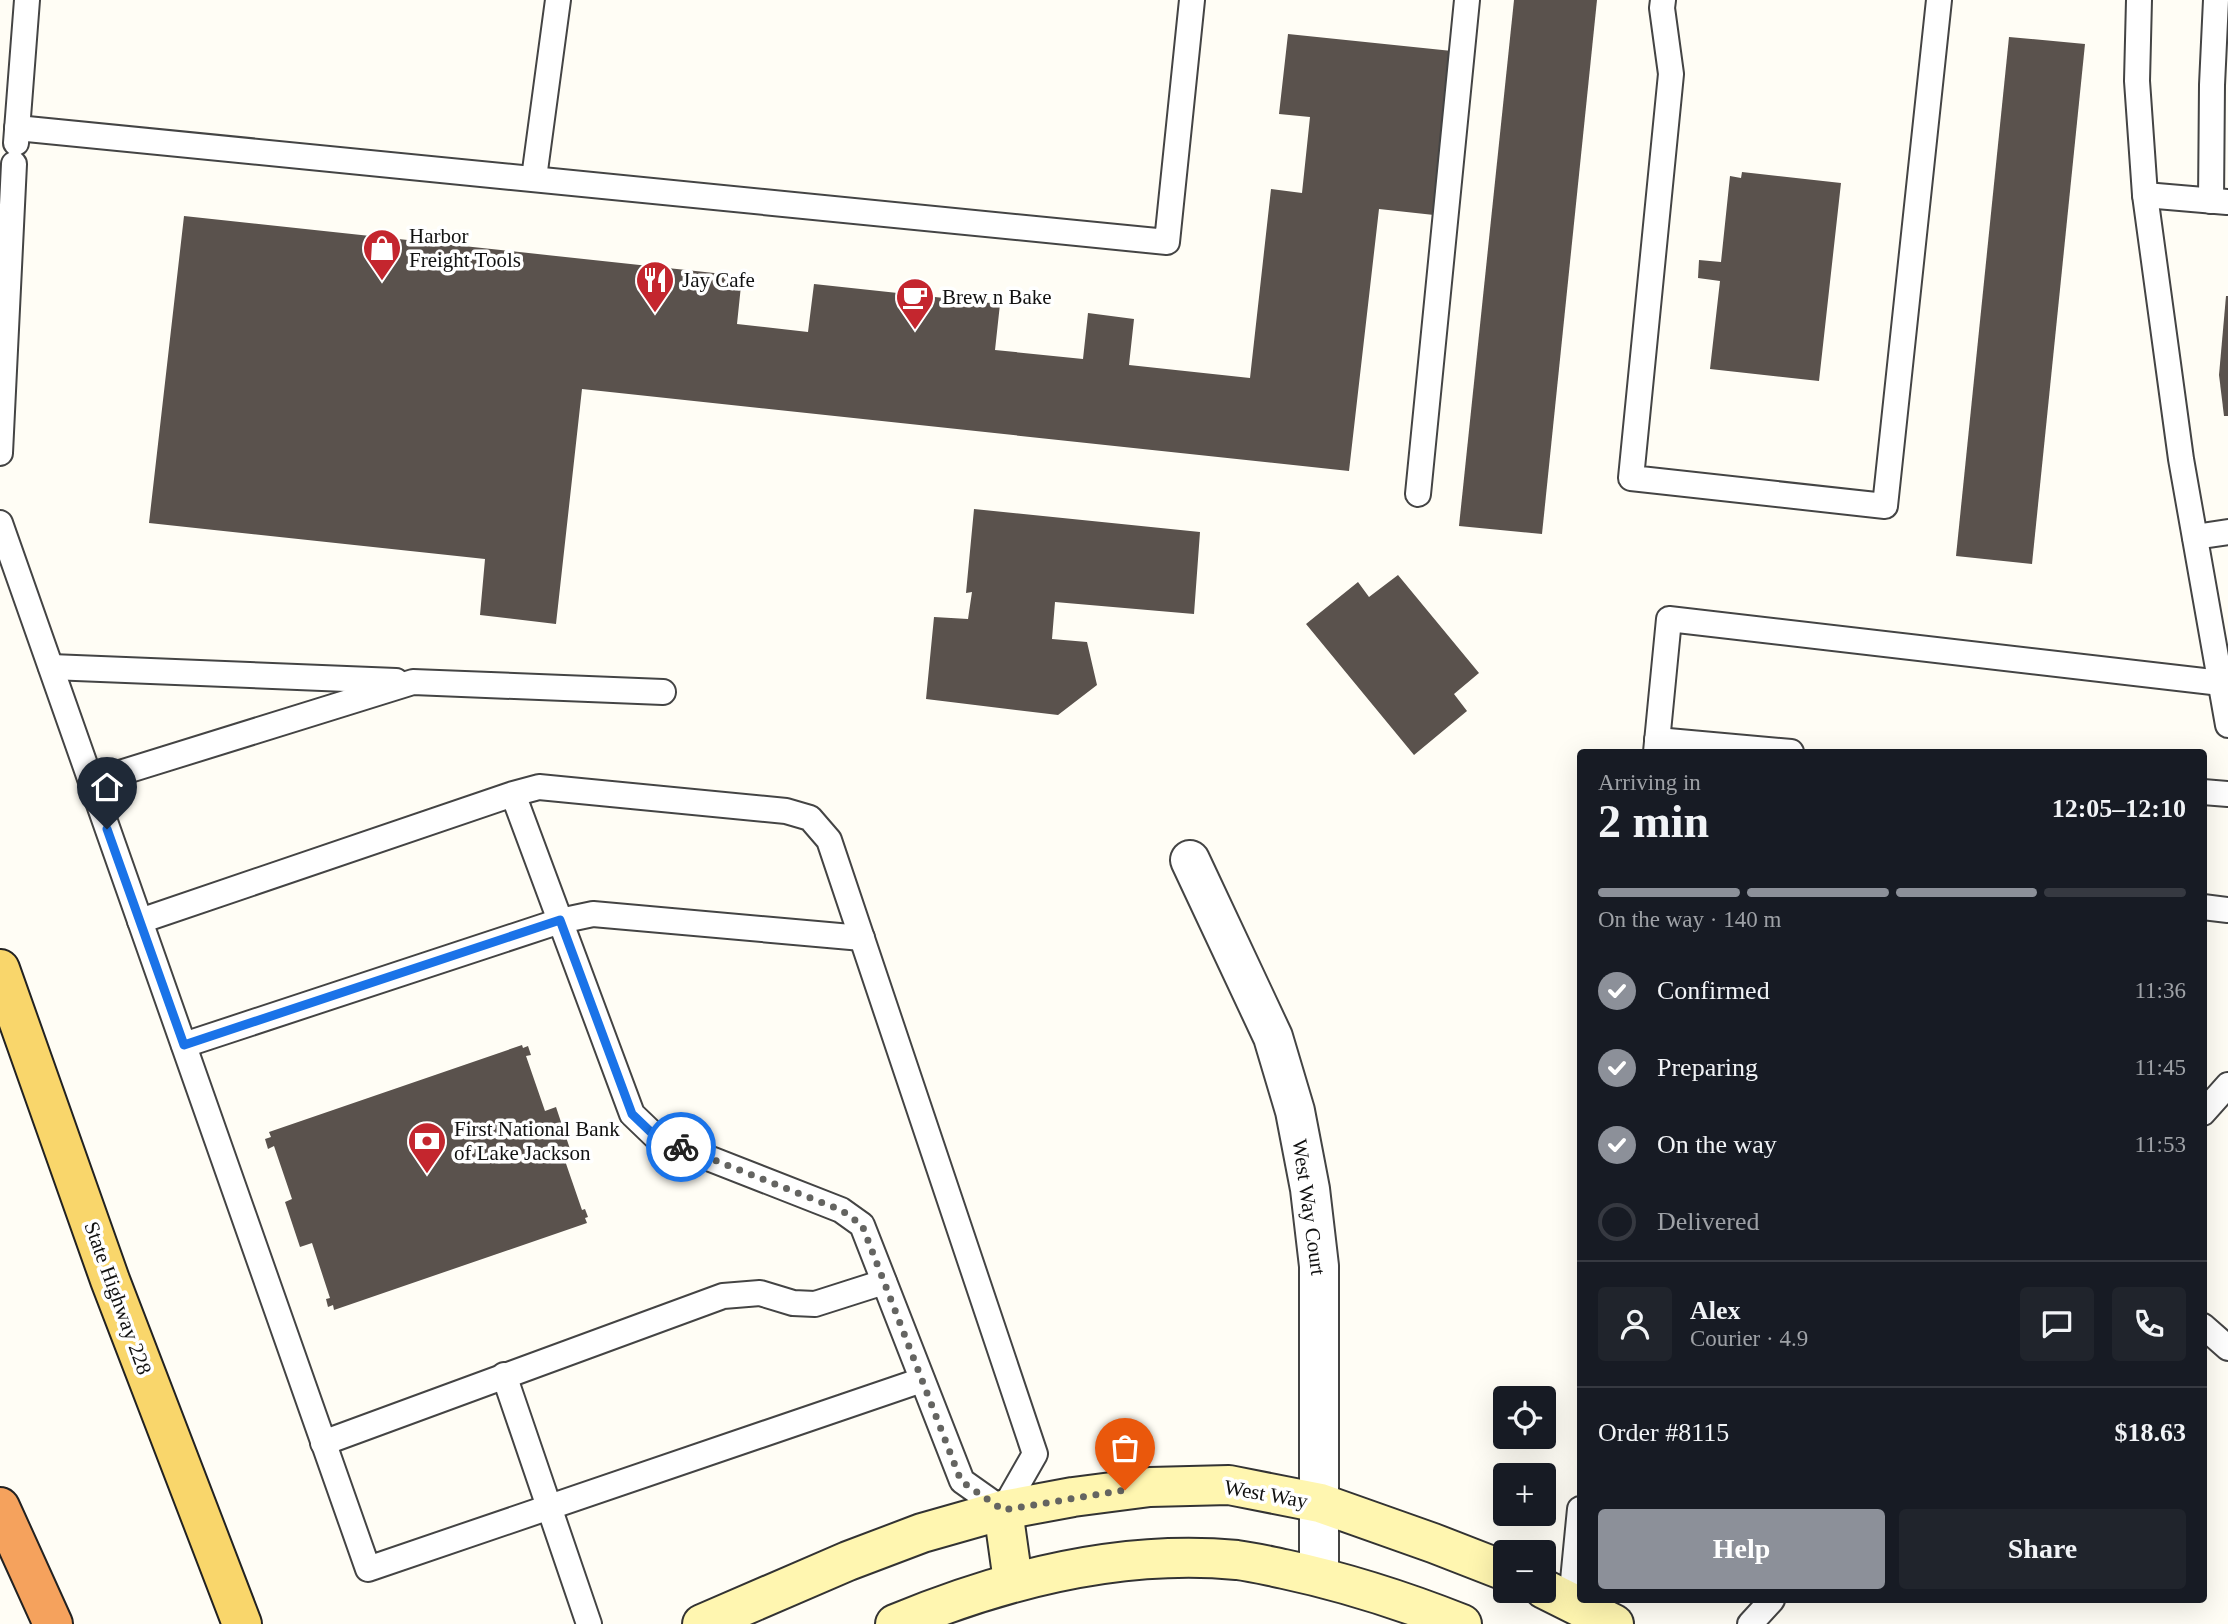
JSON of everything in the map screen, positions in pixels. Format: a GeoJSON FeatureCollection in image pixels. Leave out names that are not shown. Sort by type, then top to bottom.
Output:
{"type":"FeatureCollection","features":[{"type":"Feature","properties":{"kind":"highway"},"geometry":{"type":"LineString","coordinates":[[0,1507],[53,1624]]}},
{"type":"Feature","properties":{"kind":"main road","name":"State Highway 228"},"geometry":{"type":"LineString","coordinates":[[0,969],[110,1280],[242,1624]]}},
{"type":"Feature","properties":{"kind":"street","name":"West Way Court"},"geometry":{"type":"LineString","coordinates":[[1190,860],[1273,1037],[1295,1111],[1310,1189],[1320,1266],[1320,1576]]}},
{"type":"Feature","properties":{"kind":"street","name":"West Way"},"geometry":{"type":"LineString","coordinates":[[702,1624],[848,1560],[922,1533],[1003,1510],[1150,1487],[1228,1485],[1320,1503],[1433,1542],[1493,1566]]}},
{"type":"Feature","properties":{"kind":"street"},"geometry":{"type":"LineString","coordinates":[[1003,1510],[1013,1581]]}},
{"type":"Feature","properties":{"kind":"street"},"geometry":{"type":"LineString","coordinates":[[920,1619],[1013,1581],[1116,1561],[1166,1557],[1239,1560],[1320,1576],[1411,1604],[1462,1624]]}},
{"type":"Feature","properties":{"kind":"street"},"geometry":{"type":"LineString","coordinates":[[1559,1605],[1614,1624]]}},
{"type":"Feature","properties":{"kind":"lane"},"geometry":{"type":"LineString","coordinates":[[0,453],[7,164],[17,128],[27,0]]}},
{"type":"Feature","properties":{"kind":"lane"},"geometry":{"type":"LineString","coordinates":[[534,178],[558,0]]}},
{"type":"Feature","properties":{"kind":"lane"},"geometry":{"type":"LineString","coordinates":[[17,128],[1167,242],[1192,0]]}},
{"type":"Feature","properties":{"kind":"lane"},"geometry":{"type":"LineString","coordinates":[[1418,494],[1467,0]]}},
{"type":"Feature","properties":{"kind":"lane"},"geometry":{"type":"LineString","coordinates":[[1663,0],[1671,74],[1631,478],[1885,506],[1939,0]]}},
{"type":"Feature","properties":{"kind":"lane"},"geometry":{"type":"LineString","coordinates":[[2139,0],[2137,81],[2145,195],[2182,460],[2224,682],[2228,725]]}},
{"type":"Feature","properties":{"kind":"lane"},"geometry":{"type":"LineString","coordinates":[[2145,195],[2220,202],[2220,86],[2216,0]]}},
{"type":"Feature","properties":{"kind":"lane"},"geometry":{"type":"LineString","coordinates":[[0,523],[368,1569],[922,1380]]}},
{"type":"Feature","properties":{"kind":"lane"},"geometry":{"type":"LineString","coordinates":[[2195,537],[2228,532]]}},
{"type":"Feature","properties":{"kind":"lane"},"geometry":{"type":"LineString","coordinates":[[1724,749],[1656,746],[1669,619],[2224,682]]}},
{"type":"Feature","properties":{"kind":"lane"},"geometry":{"type":"LineString","coordinates":[[51,667],[663,692]]}},
{"type":"Feature","properties":{"kind":"lane"},"geometry":{"type":"LineString","coordinates":[[91,782],[413,682]]}},
{"type":"Feature","properties":{"kind":"lane"},"geometry":{"type":"LineString","coordinates":[[140,921],[513,794],[539,787],[786,811],[810,818],[829,841],[1035,1454],[1003,1510],[961,1481],[862,1225],[841,1210],[657,1138],[632,1114],[513,794]]}},
{"type":"Feature","properties":{"kind":"lane"},"geometry":{"type":"LineString","coordinates":[[2207,792],[2228,794]]}},
{"type":"Feature","properties":{"kind":"lane"},"geometry":{"type":"LineString","coordinates":[[2207,907],[2228,910]]}},
{"type":"Feature","properties":{"kind":"lane"},"geometry":{"type":"LineString","coordinates":[[184,1045],[560,920],[593,914],[862,938]]}},
{"type":"Feature","properties":{"kind":"lane"},"geometry":{"type":"LineString","coordinates":[[2207,1109],[2228,1085]]}},
{"type":"Feature","properties":{"kind":"lane"},"geometry":{"type":"LineString","coordinates":[[323,1443],[723,1296],[760,1293],[793,1303],[815,1304],[884,1282]]}},
{"type":"Feature","properties":{"kind":"lane"},"geometry":{"type":"LineString","coordinates":[[2207,1330],[2228,1348]]}},
{"type":"Feature","properties":{"kind":"lane"},"geometry":{"type":"LineString","coordinates":[[504,1375],[589,1624]]}},
{"type":"Feature","properties":{"kind":"lane"},"geometry":{"type":"LineString","coordinates":[[1559,1605],[1577,1523]]}},
{"type":"Feature","properties":{"kind":"lane"},"geometry":{"type":"LineString","coordinates":[[1750,1624],[1769,1603]]}},
{"type":"Feature","properties":{"kind":"building"},"geometry":{"type":"Polygon","coordinates":[[[1514,0],[1597,0],[1542,534],[1459,526],[1514,0]]]}},
{"type":"Feature","properties":{"kind":"building"},"geometry":{"type":"Polygon","coordinates":[[[1288,34],[1452,51],[1434,215],[1379,209],[1349,471],[582,389],[556,624],[480,615],[485,559],[149,523],[184,216],[742,276],[737,324],[808,332],[814,284],[1000,304],[995,350],[1083,359],[1088,313],[1134,319],[1129,365],[1250,378],[1271,189],[1302,193],[1310,117],[1279,114],[1288,34]]]}},
{"type":"Feature","properties":{"kind":"building"},"geometry":{"type":"Polygon","coordinates":[[[2009,37],[2085,44],[2032,564],[1956,556],[2009,37]]]}},
{"type":"Feature","properties":{"kind":"building"},"geometry":{"type":"Polygon","coordinates":[[[1742,172],[1841,183],[1819,381],[1710,369],[1720,281],[1698,278],[1699,260],[1721,262],[1730,176],[1741,178],[1742,172]]]}},
{"type":"Feature","properties":{"kind":"building"},"geometry":{"type":"Polygon","coordinates":[[[2226,296],[2228,416],[2224,416],[2219,375],[2226,296]]]}},
{"type":"Feature","properties":{"kind":"building"},"geometry":{"type":"Polygon","coordinates":[[[974,509],[1200,532],[1194,614],[1055,602],[1052,639],[1087,642],[1097,685],[1058,715],[926,699],[934,617],[968,619],[972,592],[966,593],[974,509]]]}},
{"type":"Feature","properties":{"kind":"building"},"geometry":{"type":"Polygon","coordinates":[[[1398,575],[1479,673],[1454,694],[1467,711],[1414,755],[1306,624],[1358,582],[1369,597],[1398,575]]]}},
{"type":"Feature","properties":{"kind":"building","name":"First National Bank of Lake Jackson"},"geometry":{"type":"Polygon","coordinates":[[[522,1045],[523,1048],[528,1046],[531,1055],[526,1056],[545,1111],[556,1107],[570,1149],[562,1152],[582,1210],[585,1209],[588,1217],[585,1218],[587,1223],[334,1310],[333,1305],[328,1307],[326,1299],[330,1298],[312,1243],[300,1247],[285,1202],[292,1199],[274,1146],[268,1149],[265,1139],[271,1137],[269,1132],[522,1045]]]}},
{"type":"Feature","properties":{"kind":"way so far"},"geometry":{"type":"LineString","coordinates":[[681,1147],[841,1210],[862,1225],[961,1481],[1003,1510],[1125,1490]]}},
{"type":"Feature","properties":{"kind":"place","name":"Harbor Freight Tools"},"geometry":{"type":"Point","coordinates":[382,282]}},
{"type":"Feature","properties":{"kind":"place","name":"Jay Cafe"},"geometry":{"type":"Point","coordinates":[655,314]}},
{"type":"Feature","properties":{"kind":"place","name":"Brew n Bake"},"geometry":{"type":"Point","coordinates":[915,331]}},
{"type":"Feature","properties":{"kind":"place","name":"First National Bank of Lake Jackson"},"geometry":{"type":"Point","coordinates":[427,1175]}},
{"type":"Feature","properties":{"kind":"route"},"geometry":{"type":"LineString","coordinates":[[107,829],[184,1045],[560,920],[632,1114],[657,1138],[681,1147]]}}]}
